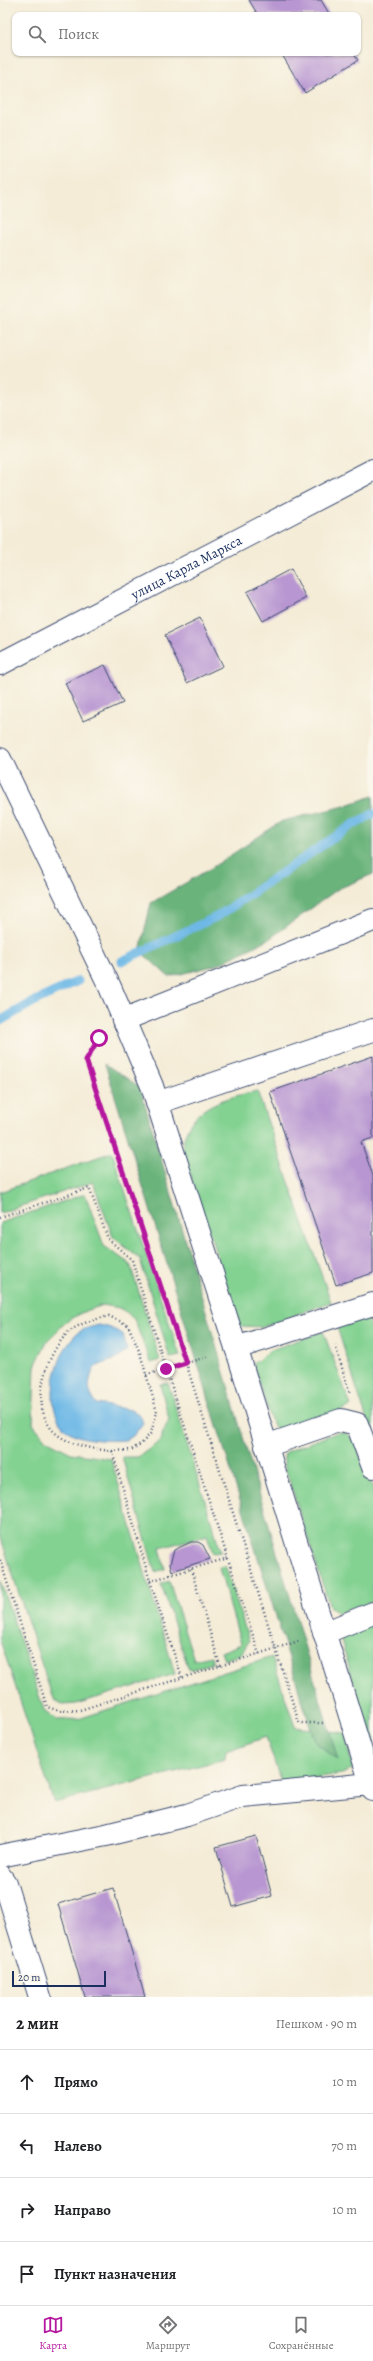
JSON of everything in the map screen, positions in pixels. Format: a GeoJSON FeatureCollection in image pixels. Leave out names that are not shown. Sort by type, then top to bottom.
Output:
{"type":"FeatureCollection","features":[{"type":"Feature","properties":{"kind":"street","name":"улица Карла Маркса"},"geometry":{"type":"LineString","coordinates":[[0,664],[373,470]]}},
{"type":"Feature","properties":{"kind":"street"},"geometry":{"type":"LineString","coordinates":[[0,759],[123,1020],[157,1103],[236,1348],[372,1787],[243,1796],[187,1815],[106,1834],[0,1856]]}},
{"type":"Feature","properties":{"kind":"street"},"geometry":{"type":"LineString","coordinates":[[123,1020],[373,920]]}},
{"type":"Feature","properties":{"kind":"street"},"geometry":{"type":"LineString","coordinates":[[157,1103],[373,1030]]}},
{"type":"Feature","properties":{"kind":"street"},"geometry":{"type":"LineString","coordinates":[[236,1348],[373,1304]]}},
{"type":"Feature","properties":{"kind":"street"},"geometry":{"type":"LineString","coordinates":[[266,1446],[342,1420],[357,1424],[373,1467]]}},
{"type":"Feature","properties":{"kind":"street"},"geometry":{"type":"LineString","coordinates":[[324,1633],[373,1613]]}},
{"type":"Feature","properties":{"kind":"street"},"geometry":{"type":"LineString","coordinates":[[0,1876],[5,1883],[40,1997]]}},
{"type":"Feature","properties":{"kind":"path"},"geometry":{"type":"LineString","coordinates":[[123,1020],[99,1038],[86,1060],[186,1363],[299,1723],[352,1724]]}},
{"type":"Feature","properties":{"kind":"path"},"geometry":{"type":"LineString","coordinates":[[0,1217],[89,1188],[108,1239],[132,1260],[166,1369],[260,1654]]}},
{"type":"Feature","properties":{"kind":"path"},"geometry":{"type":"LineString","coordinates":[[109,1316],[128,1325],[140,1353],[157,1412],[151,1433],[142,1443],[131,1450],[112,1451],[89,1448],[70,1442],[51,1428],[43,1410],[42,1391],[50,1361],[63,1337],[84,1322],[109,1316]]}},
{"type":"Feature","properties":{"kind":"path"},"geometry":{"type":"LineString","coordinates":[[327,1318],[355,1410],[357,1424]]}},
{"type":"Feature","properties":{"kind":"path"},"geometry":{"type":"LineString","coordinates":[[146,1375],[236,1348]]}},
{"type":"Feature","properties":{"kind":"path"},"geometry":{"type":"LineString","coordinates":[[112,1451],[150,1582],[182,1678]]}},
{"type":"Feature","properties":{"kind":"path"},"geometry":{"type":"LineString","coordinates":[[150,1582],[228,1558]]}},
{"type":"Feature","properties":{"kind":"path"},"geometry":{"type":"LineString","coordinates":[[0,1560],[47,1707],[60,1711],[80,1710],[324,1633]]}},
{"type":"Feature","properties":{"kind":"path"},"geometry":{"type":"LineString","coordinates":[[191,1569],[220,1666]]}},
{"type":"Feature","properties":{"kind":"green space"},"geometry":{"type":"Polygon","coordinates":[[[373,796],[373,874],[338,889],[269,939],[217,965],[169,977],[140,951],[151,903],[213,867],[282,821],[341,807],[373,796]]]}},
{"type":"Feature","properties":{"kind":"green space"},"geometry":{"type":"Polygon","coordinates":[[[105,1064],[140,1087],[338,1760],[315,1742],[105,1064]]]}},
{"type":"Feature","properties":{"kind":"green space"},"geometry":{"type":"Polygon","coordinates":[[[257,1091],[331,1302],[263,1327],[240,1326],[182,1150],[185,1135],[190,1124],[208,1107],[231,1098],[257,1091]]]}},
{"type":"Feature","properties":{"kind":"green space"},"geometry":{"type":"Polygon","coordinates":[[[112,1152],[180,1356],[170,1358],[140,1259],[113,1237],[93,1182],[0,1213],[0,1192],[112,1152]]]}},
{"type":"Feature","properties":{"kind":"green space"},"geometry":{"type":"Polygon","coordinates":[[[85,1194],[104,1246],[130,1264],[160,1360],[151,1363],[134,1319],[120,1308],[103,1305],[83,1312],[66,1322],[47,1341],[35,1366],[33,1424],[46,1440],[71,1453],[111,1459],[175,1674],[76,1704],[63,1705],[55,1701],[49,1687],[0,1535],[0,1223],[85,1194]]]}},
{"type":"Feature","properties":{"kind":"green space"},"geometry":{"type":"Polygon","coordinates":[[[367,1315],[373,1339],[373,1439],[336,1324],[367,1315]]]}},
{"type":"Feature","properties":{"kind":"green space"},"geometry":{"type":"Polygon","coordinates":[[[323,1331],[351,1406],[288,1432],[273,1426],[253,1364],[271,1350],[323,1331]]]}},
{"type":"Feature","properties":{"kind":"green space"},"geometry":{"type":"Polygon","coordinates":[[[168,1383],[221,1552],[213,1553],[207,1535],[160,1548],[165,1569],[155,1572],[122,1457],[138,1457],[159,1442],[169,1419],[160,1384],[168,1383]]]}},
{"type":"Feature","properties":{"kind":"green space"},"geometry":{"type":"Polygon","coordinates":[[[339,1432],[346,1433],[354,1439],[373,1488],[373,1602],[338,1613],[330,1607],[284,1464],[284,1456],[287,1451],[339,1432]]]}},
{"type":"Feature","properties":{"kind":"green space"},"geometry":{"type":"Polygon","coordinates":[[[225,1565],[249,1641],[241,1654],[224,1660],[221,1652],[241,1644],[219,1568],[225,1565]]]}},
{"type":"Feature","properties":{"kind":"green space"},"geometry":{"type":"Polygon","coordinates":[[[0,1581],[44,1710],[57,1720],[78,1719],[272,1657],[295,1727],[345,1733],[353,1769],[342,1774],[281,1782],[266,1737],[226,1751],[225,1759],[54,1803],[0,1640],[0,1581]]]}},
{"type":"Feature","properties":{"kind":"green space"},"geometry":{"type":"Polygon","coordinates":[[[169,1581],[194,1660],[211,1656],[213,1663],[189,1670],[161,1584],[169,1581]]]}},
{"type":"Feature","properties":{"kind":"green space"},"geometry":{"type":"Polygon","coordinates":[[[373,1623],[373,1747],[341,1640],[343,1635],[373,1623]]]}},
{"type":"Feature","properties":{"kind":"water"},"geometry":{"type":"Polygon","coordinates":[[[99,1325],[111,1328],[123,1334],[127,1350],[120,1357],[95,1367],[89,1386],[91,1395],[97,1404],[132,1410],[140,1415],[143,1423],[133,1436],[126,1440],[98,1440],[77,1436],[61,1424],[56,1413],[53,1399],[54,1385],[62,1356],[68,1344],[78,1332],[99,1325]]]}},
{"type":"Feature","properties":{"kind":"building"},"geometry":{"type":"Polygon","coordinates":[[[249,0],[321,0],[328,12],[256,12],[249,0]]]}},
{"type":"Feature","properties":{"kind":"building"},"geometry":{"type":"Polygon","coordinates":[[[283,56],[355,56],[358,60],[305,93],[283,56]]]}},
{"type":"Feature","properties":{"kind":"building"},"geometry":{"type":"Polygon","coordinates":[[[291,569],[306,598],[263,621],[247,592],[291,569]]]}},
{"type":"Feature","properties":{"kind":"building"},"geometry":{"type":"Polygon","coordinates":[[[200,618],[223,666],[187,683],[165,635],[200,618]]]}},
{"type":"Feature","properties":{"kind":"building"},"geometry":{"type":"Polygon","coordinates":[[[105,665],[123,703],[83,721],[65,683],[105,665]]]}},
{"type":"Feature","properties":{"kind":"building"},"geometry":{"type":"Polygon","coordinates":[[[373,1056],[373,1138],[361,1142],[373,1176],[373,1273],[336,1285],[270,1092],[373,1056]]]}},
{"type":"Feature","properties":{"kind":"building"},"geometry":{"type":"Polygon","coordinates":[[[191,1542],[198,1542],[203,1545],[210,1559],[172,1571],[170,1564],[174,1550],[191,1542]]]}},
{"type":"Feature","properties":{"kind":"building"},"geometry":{"type":"Polygon","coordinates":[[[256,1836],[272,1896],[233,1907],[216,1847],[256,1836]]]}},
{"type":"Feature","properties":{"kind":"building"},"geometry":{"type":"Polygon","coordinates":[[[113,1888],[145,1997],[85,1997],[58,1904],[113,1888]]]}},
{"type":"Feature","properties":{"kind":"waterway"},"geometry":{"type":"LineString","coordinates":[[122,961],[218,916],[354,824],[373,814]]}},
{"type":"Feature","properties":{"kind":"waterway"},"geometry":{"type":"LineString","coordinates":[[0,1021],[35,1001],[78,981]]}},
{"type":"Feature","properties":{"kind":"route"},"geometry":{"type":"LineString","coordinates":[[99,1038],[86,1060],[186,1363],[166,1369]]}}]}
